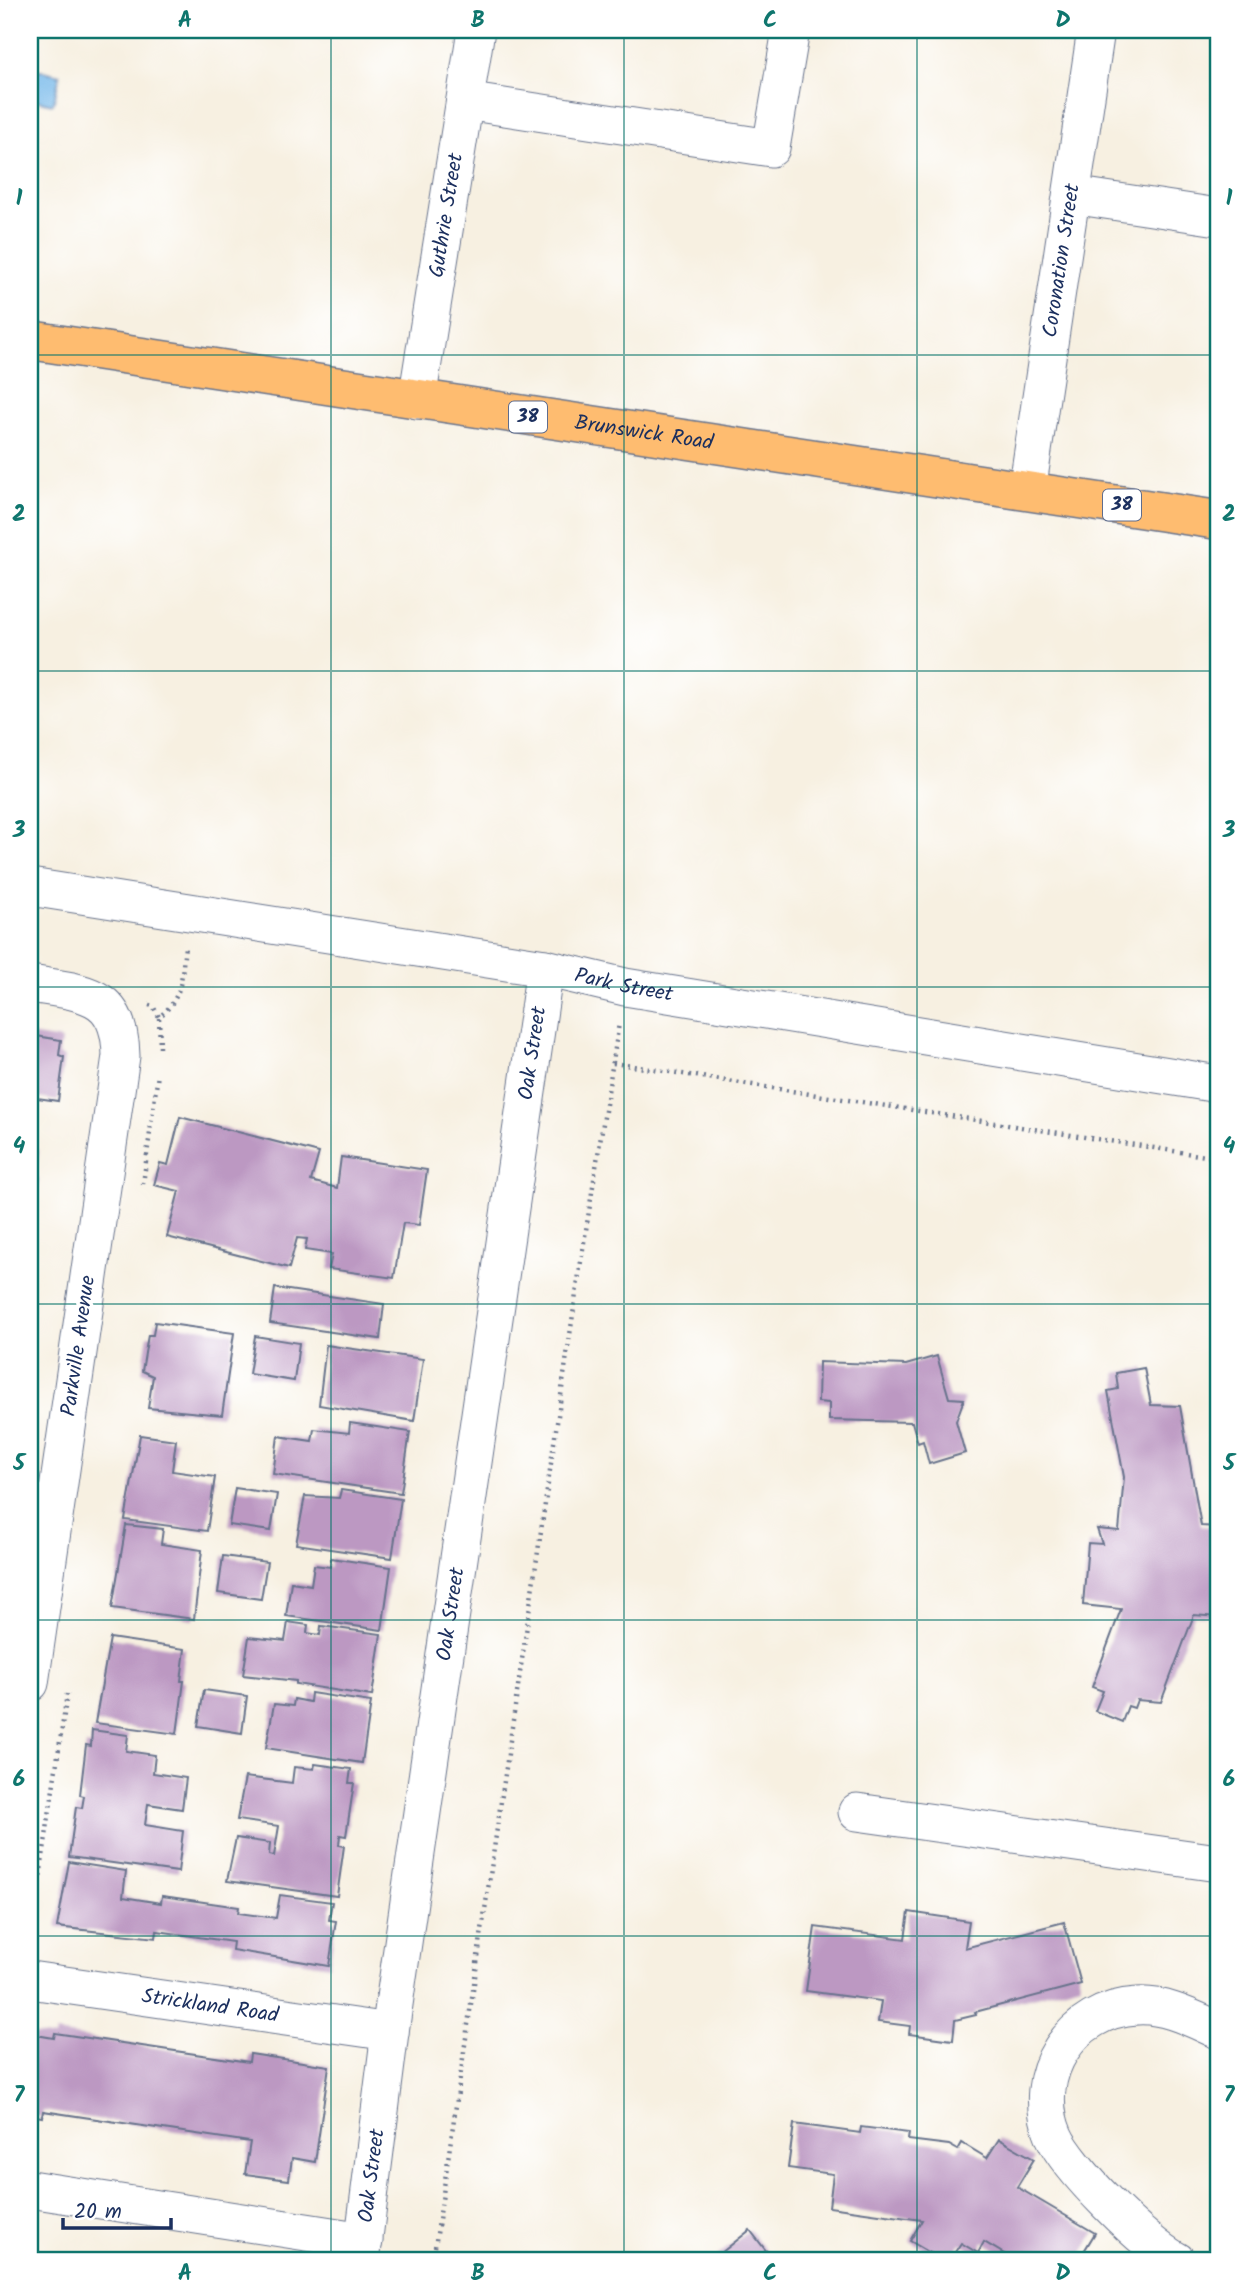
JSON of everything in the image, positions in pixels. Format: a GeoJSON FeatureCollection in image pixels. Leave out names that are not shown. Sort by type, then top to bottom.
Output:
{"type":"FeatureCollection","features":[{"type":"Feature","properties":{"kind":"main road","name":"Brunswick Road"},"geometry":{"type":"LineString","coordinates":[[30,341],[1218,520]]}},
{"type":"Feature","properties":{"kind":"street","name":"Guthrie Street"},"geometry":{"type":"LineString","coordinates":[[417,400],[476,30]]}},
{"type":"Feature","properties":{"kind":"street"},"geometry":{"type":"LineString","coordinates":[[465,101],[771,148],[790,30]]}},
{"type":"Feature","properties":{"kind":"street","name":"Coronation Street"},"geometry":{"type":"LineString","coordinates":[[1027,491],[1096,30]]}},
{"type":"Feature","properties":{"kind":"street"},"geometry":{"type":"LineString","coordinates":[[1072,195],[1218,217]]}},
{"type":"Feature","properties":{"kind":"street","name":"Park Street"},"geometry":{"type":"LineString","coordinates":[[30,887],[545,968],[625,987],[1218,1084]]}},
{"type":"Feature","properties":{"kind":"street","name":"Oak Street"},"geometry":{"type":"LineString","coordinates":[[363,2251],[390,2032],[545,968]]}},
{"type":"Feature","properties":{"kind":"street","name":"Parkville Avenue"},"geometry":{"type":"LineString","coordinates":[[30,984],[83,993],[111,1010],[121,1030],[121,1056],[30,1683]]}},
{"type":"Feature","properties":{"kind":"street"},"geometry":{"type":"LineString","coordinates":[[857,1812],[1218,1863]]}},
{"type":"Feature","properties":{"kind":"street","name":"Strickland Road"},"geometry":{"type":"LineString","coordinates":[[30,1980],[390,2032]]}},
{"type":"Feature","properties":{"kind":"street"},"geometry":{"type":"LineString","coordinates":[[1177,2261],[1150,2243],[1072,2163],[1054,2137],[1049,2118],[1050,2073],[1068,2038],[1082,2025],[1120,2008],[1154,2006],[1218,2030]]}},
{"type":"Feature","properties":{"kind":"street"},"geometry":{"type":"LineString","coordinates":[[30,2189],[363,2251]]}},
{"type":"Feature","properties":{"kind":"path"},"geometry":{"type":"LineString","coordinates":[[433,2261],[613,1063],[1218,1158]]}},
{"type":"Feature","properties":{"kind":"water"},"geometry":{"type":"Polygon","coordinates":[[[30,68],[60,75],[53,104],[30,99],[30,68]]]}},
{"type":"Feature","properties":{"kind":"building"},"geometry":{"type":"Polygon","coordinates":[[[30,1035],[61,1040],[59,1055],[64,1057],[58,1101],[30,1097],[30,1035]]]}},
{"type":"Feature","properties":{"kind":"building"},"geometry":{"type":"Polygon","coordinates":[[[180,1117],[319,1153],[311,1181],[337,1188],[341,1157],[427,1170],[419,1225],[403,1223],[394,1278],[329,1269],[332,1254],[305,1250],[307,1239],[297,1238],[289,1268],[167,1237],[179,1191],[154,1185],[160,1163],[168,1165],[180,1117]]]}},
{"type":"Feature","properties":{"kind":"building"},"geometry":{"type":"Polygon","coordinates":[[[30,1149],[39,1150],[35,1178],[39,1178],[33,1216],[30,1215],[30,1149]]]}},
{"type":"Feature","properties":{"kind":"building"},"geometry":{"type":"Polygon","coordinates":[[[275,1288],[384,1304],[380,1339],[270,1323],[275,1288]]]}},
{"type":"Feature","properties":{"kind":"building"},"geometry":{"type":"Polygon","coordinates":[[[155,1322],[234,1333],[222,1415],[148,1408],[153,1376],[142,1371],[148,1335],[153,1335],[155,1322]]]}},
{"type":"Feature","properties":{"kind":"building"},"geometry":{"type":"Polygon","coordinates":[[[255,1336],[299,1343],[294,1381],[249,1374],[255,1336]]]}},
{"type":"Feature","properties":{"kind":"building"},"geometry":{"type":"Polygon","coordinates":[[[326,1345],[423,1359],[414,1421],[319,1405],[326,1345]]]}},
{"type":"Feature","properties":{"kind":"building"},"geometry":{"type":"Polygon","coordinates":[[[937,1356],[949,1398],[964,1399],[956,1421],[965,1453],[929,1464],[923,1441],[918,1443],[912,1422],[829,1420],[829,1403],[818,1402],[819,1362],[906,1365],[937,1356]]]}},
{"type":"Feature","properties":{"kind":"building"},"geometry":{"type":"Polygon","coordinates":[[[1144,1368],[1151,1405],[1180,1406],[1201,1526],[1218,1527],[1218,1617],[1194,1615],[1161,1702],[1137,1700],[1134,1708],[1128,1706],[1122,1722],[1095,1711],[1103,1691],[1092,1687],[1121,1609],[1083,1605],[1088,1543],[1102,1544],[1097,1529],[1119,1531],[1124,1477],[1108,1391],[1118,1389],[1116,1373],[1144,1368]]]}},
{"type":"Feature","properties":{"kind":"building"},"geometry":{"type":"Polygon","coordinates":[[[350,1423],[410,1432],[401,1493],[273,1474],[278,1436],[312,1441],[314,1429],[349,1433],[350,1423]]]}},
{"type":"Feature","properties":{"kind":"building"},"geometry":{"type":"Polygon","coordinates":[[[140,1435],[176,1440],[172,1471],[215,1477],[207,1531],[125,1520],[140,1435]]]}},
{"type":"Feature","properties":{"kind":"building"},"geometry":{"type":"Polygon","coordinates":[[[235,1488],[277,1494],[271,1531],[229,1525],[235,1488]]]}},
{"type":"Feature","properties":{"kind":"building"},"geometry":{"type":"Polygon","coordinates":[[[341,1490],[401,1499],[392,1558],[296,1544],[305,1496],[339,1498],[341,1490]]]}},
{"type":"Feature","properties":{"kind":"building"},"geometry":{"type":"Polygon","coordinates":[[[126,1525],[163,1529],[161,1544],[202,1550],[194,1619],[112,1608],[126,1525]]]}},
{"type":"Feature","properties":{"kind":"building"},"geometry":{"type":"Polygon","coordinates":[[[223,1556],[267,1562],[261,1599],[218,1593],[223,1556]]]}},
{"type":"Feature","properties":{"kind":"building"},"geometry":{"type":"Polygon","coordinates":[[[331,1558],[391,1567],[382,1630],[286,1616],[291,1582],[311,1585],[314,1565],[330,1567],[331,1558]]]}},
{"type":"Feature","properties":{"kind":"building"},"geometry":{"type":"Polygon","coordinates":[[[288,1622],[308,1625],[307,1633],[320,1635],[321,1626],[381,1634],[372,1696],[296,1684],[296,1681],[243,1675],[249,1637],[285,1641],[288,1622]]]}},
{"type":"Feature","properties":{"kind":"building"},"geometry":{"type":"Polygon","coordinates":[[[110,1638],[185,1649],[177,1734],[95,1723],[110,1638]]]}},
{"type":"Feature","properties":{"kind":"building"},"geometry":{"type":"Polygon","coordinates":[[[204,1690],[247,1696],[242,1733],[198,1726],[204,1690]]]}},
{"type":"Feature","properties":{"kind":"building"},"geometry":{"type":"Polygon","coordinates":[[[311,1693],[371,1702],[362,1763],[266,1748],[274,1704],[293,1706],[294,1699],[310,1702],[311,1693]]]}},
{"type":"Feature","properties":{"kind":"building"},"geometry":{"type":"Polygon","coordinates":[[[92,1730],[128,1735],[126,1751],[155,1755],[153,1773],[186,1778],[182,1809],[148,1804],[145,1825],[183,1831],[178,1872],[69,1857],[76,1807],[82,1808],[84,1796],[80,1795],[86,1745],[91,1746],[92,1730]]]}},
{"type":"Feature","properties":{"kind":"building"},"geometry":{"type":"Polygon","coordinates":[[[315,1764],[351,1769],[349,1783],[354,1783],[346,1836],[340,1835],[339,1845],[344,1846],[337,1896],[227,1881],[236,1838],[270,1843],[269,1855],[274,1856],[279,1826],[237,1820],[245,1777],[292,1783],[294,1767],[314,1769],[315,1764]]]}},
{"type":"Feature","properties":{"kind":"building"},"geometry":{"type":"Polygon","coordinates":[[[69,1862],[126,1871],[123,1897],[161,1903],[162,1896],[239,1907],[238,1913],[276,1918],[280,1895],[332,1902],[329,1920],[336,1921],[329,1966],[232,1950],[233,1942],[157,1931],[156,1938],[57,1927],[69,1862]]]}},
{"type":"Feature","properties":{"kind":"building"},"geometry":{"type":"Polygon","coordinates":[[[909,1912],[969,1921],[965,1948],[1064,1922],[1081,1984],[975,2012],[976,2015],[955,2020],[953,2040],[909,2034],[910,2026],[878,2022],[881,2001],[806,1991],[815,1927],[905,1939],[909,1912]]]}},
{"type":"Feature","properties":{"kind":"building"},"geometry":{"type":"Polygon","coordinates":[[[55,2033],[249,2062],[250,2054],[329,2066],[315,2162],[292,2158],[289,2180],[245,2174],[250,2142],[43,2111],[42,2117],[30,2115],[30,2034],[54,2038],[55,2033]]]}},
{"type":"Feature","properties":{"kind":"building"},"geometry":{"type":"Polygon","coordinates":[[[794,2124],[860,2133],[861,2127],[909,2133],[908,2140],[949,2145],[958,2150],[962,2143],[987,2158],[999,2139],[1034,2159],[1017,2187],[1095,2233],[1078,2261],[1016,2261],[984,2242],[978,2253],[961,2243],[949,2261],[944,2261],[910,2241],[922,2220],[829,2207],[833,2174],[788,2168],[794,2124]]]}},
{"type":"Feature","properties":{"kind":"building"},"geometry":{"type":"Polygon","coordinates":[[[750,2230],[774,2261],[711,2261],[750,2230]]]}}]}
